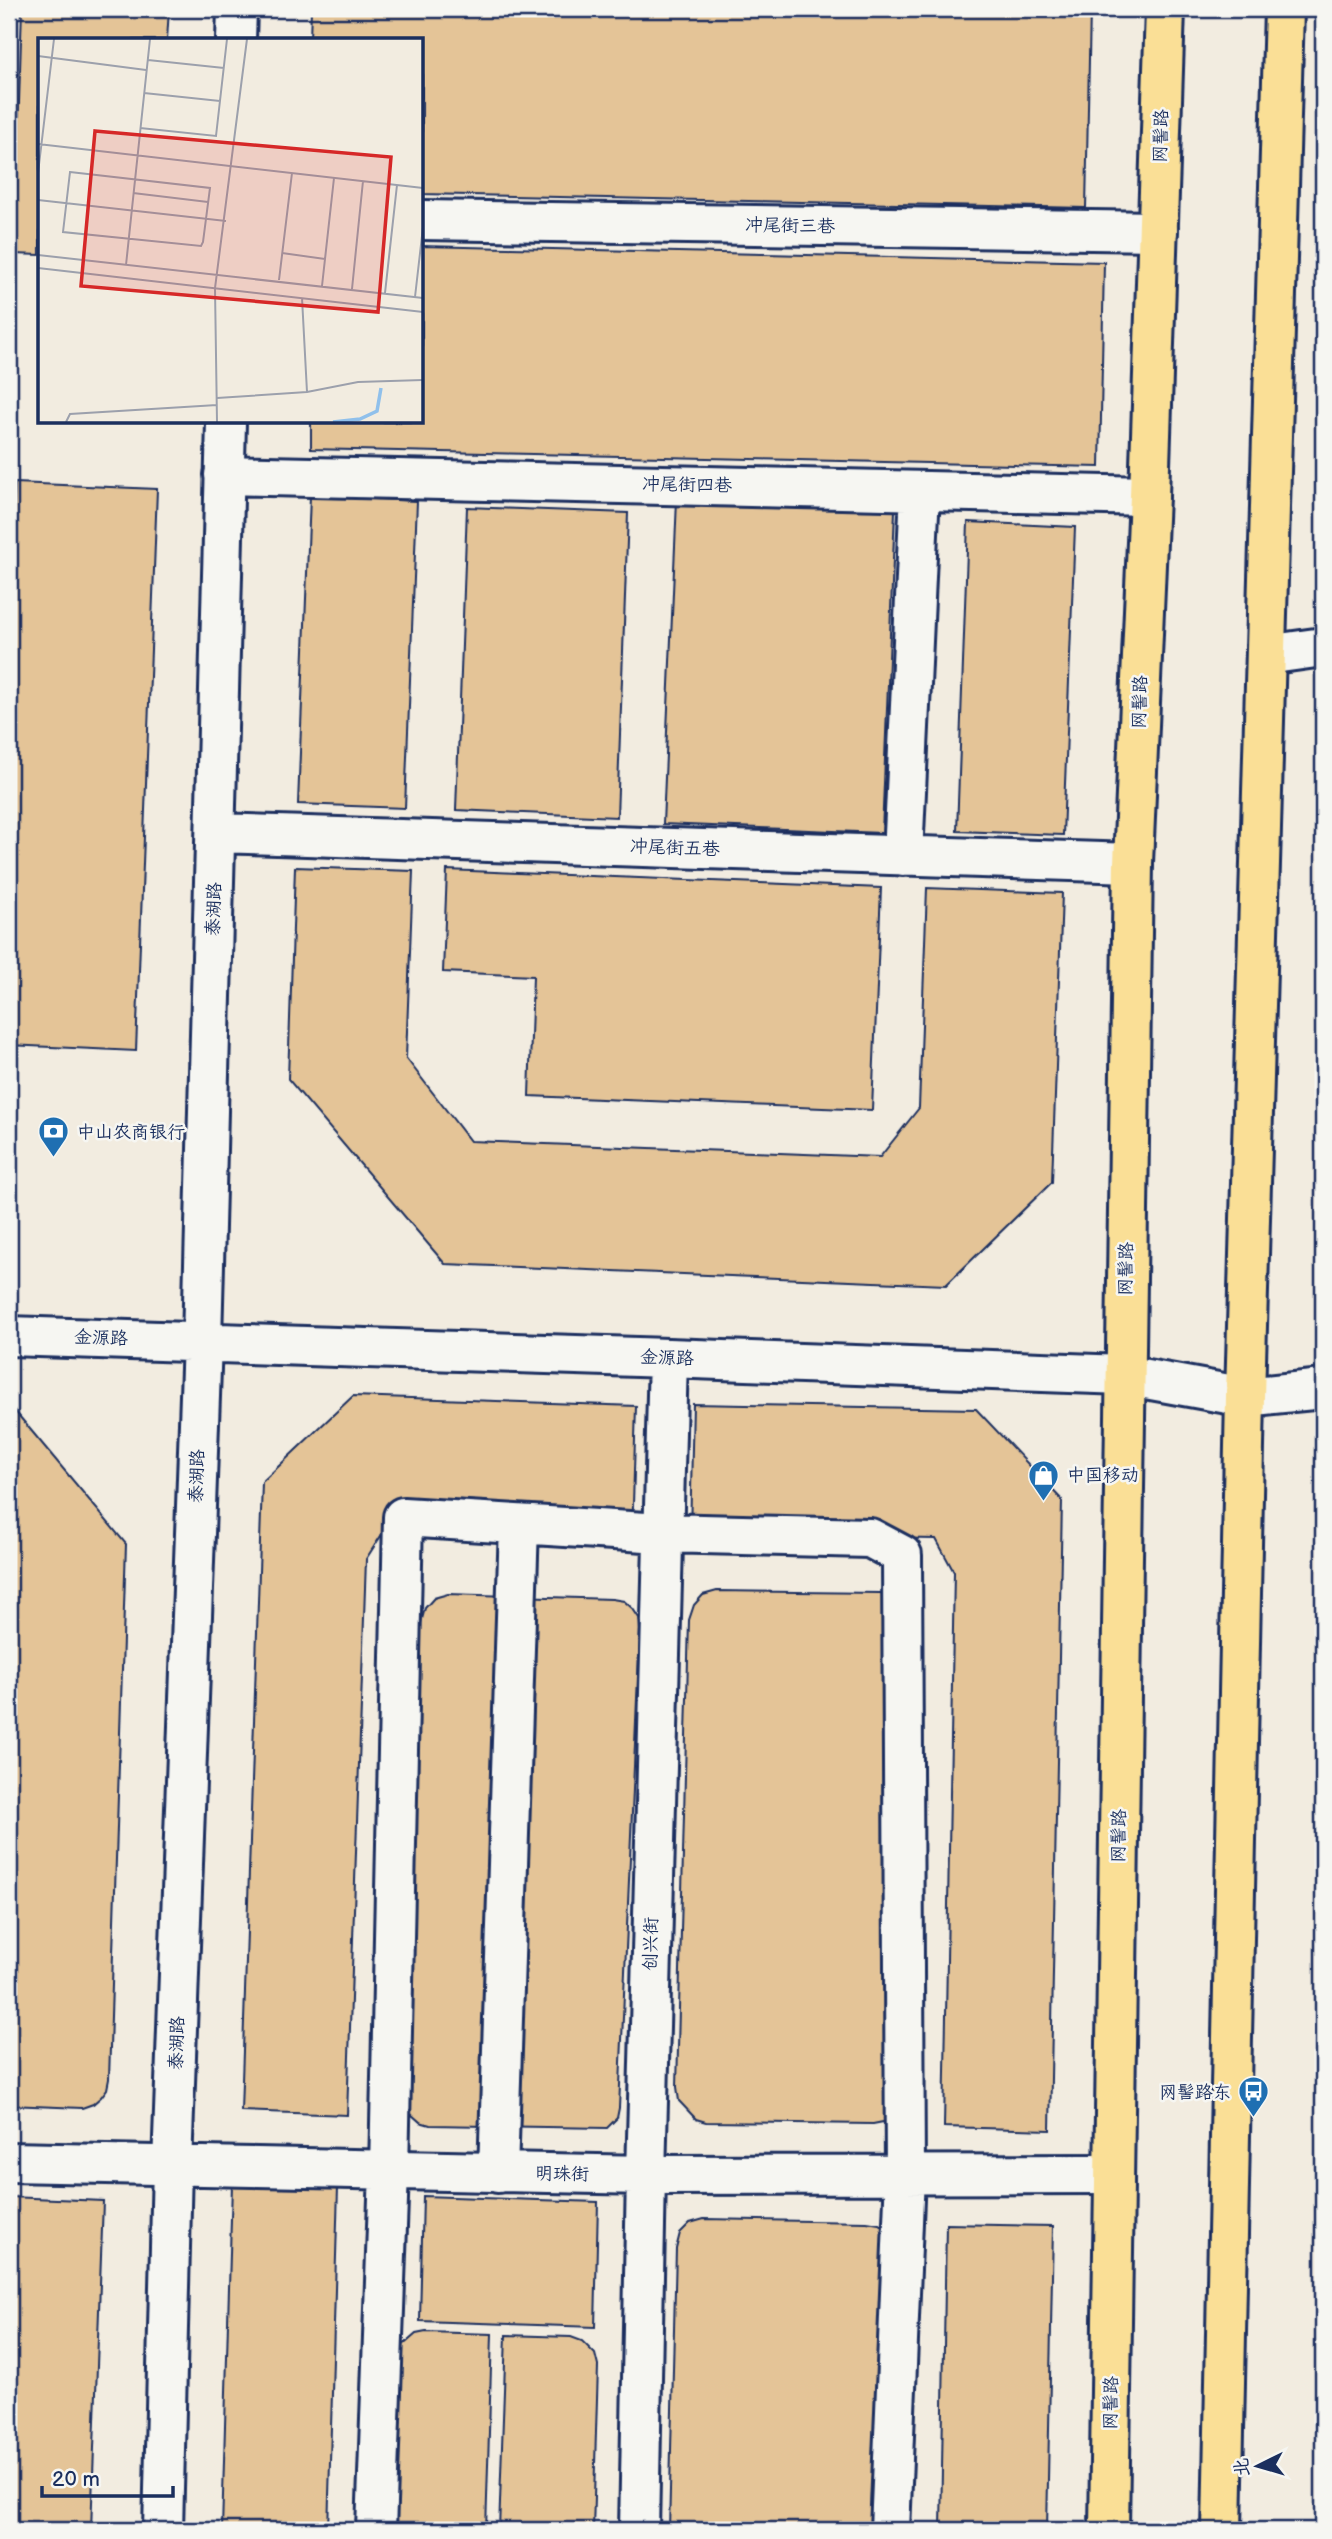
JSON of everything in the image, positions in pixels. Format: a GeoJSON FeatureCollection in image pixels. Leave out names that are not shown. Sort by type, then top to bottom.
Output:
{"type":"FeatureCollection","features":[{"type":"Feature","properties":{"kind":"main road","name":"网髻路"},"geometry":{"type":"LineString","coordinates":[[1109,2530],[1133,863],[1149,496],[1165,9]]}},
{"type":"Feature","properties":{"kind":"main road"},"geometry":{"type":"LineString","coordinates":[[1222,2530],[1245,1397],[1284,9]]}},
{"type":"Feature","properties":{"kind":"street"},"geometry":{"type":"LineString","coordinates":[[236,38],[237,9]]}},
{"type":"Feature","properties":{"kind":"street","name":"冲尾街三巷"},"geometry":{"type":"LineString","coordinates":[[424,220],[1158,231]]}},
{"type":"Feature","properties":{"kind":"street","name":"泰湖路"},"geometry":{"type":"LineString","coordinates":[[163,2530],[172,2166],[202,1341],[226,424]]}},
{"type":"Feature","properties":{"kind":"street","name":"冲尾街四巷"},"geometry":{"type":"LineString","coordinates":[[225,475],[1149,496]]}},
{"type":"Feature","properties":{"kind":"street"},"geometry":{"type":"LineString","coordinates":[[904,856],[920,491]]}},
{"type":"Feature","properties":{"kind":"street"},"geometry":{"type":"LineString","coordinates":[[1266,655],[1323,646]]}},
{"type":"Feature","properties":{"kind":"street","name":"冲尾街五巷"},"geometry":{"type":"LineString","coordinates":[[216,833],[1133,863]]}},
{"type":"Feature","properties":{"kind":"street","name":"金源路"},"geometry":{"type":"LineString","coordinates":[[9,1336],[1124,1375],[1245,1397],[1323,1389]]}},
{"type":"Feature","properties":{"kind":"street","name":"创兴街"},"geometry":{"type":"LineString","coordinates":[[639,2530],[668,1357]]}},
{"type":"Feature","properties":{"kind":"street"},"geometry":{"type":"LineString","coordinates":[[376,2530],[389,2171],[403,1517],[662,1533],[870,1538],[902,1555],[905,2175],[890,2530]]}},
{"type":"Feature","properties":{"kind":"street"},"geometry":{"type":"LineString","coordinates":[[498,2173],[519,1525]]}},
{"type":"Feature","properties":{"kind":"street","name":"明珠街"},"geometry":{"type":"LineString","coordinates":[[9,2162],[646,2175],[1114,2174]]}},
{"type":"Feature","properties":{"kind":"building"},"geometry":{"type":"Polygon","coordinates":[[[22,9],[169,9],[167,38],[38,38],[38,255],[14,254],[22,9]]]}},
{"type":"Feature","properties":{"kind":"building"},"geometry":{"type":"Polygon","coordinates":[[[311,9],[1090,9],[1086,208],[424,194],[424,38],[310,38],[311,9]]]}},
{"type":"Feature","properties":{"kind":"building"},"geometry":{"type":"Polygon","coordinates":[[[424,246],[1104,262],[1100,467],[311,449],[311,424],[424,424],[424,246]]]}},
{"type":"Feature","properties":{"kind":"building"},"geometry":{"type":"Polygon","coordinates":[[[15,483],[157,489],[136,1051],[9,1045],[9,646],[15,483]]]}},
{"type":"Feature","properties":{"kind":"building"},"geometry":{"type":"Polygon","coordinates":[[[310,496],[417,501],[405,808],[298,804],[310,496]]]}},
{"type":"Feature","properties":{"kind":"building"},"geometry":{"type":"Polygon","coordinates":[[[677,500],[895,510],[882,833],[663,824],[677,500]]]}},
{"type":"Feature","properties":{"kind":"building"},"geometry":{"type":"Polygon","coordinates":[[[467,507],[628,513],[617,817],[456,810],[467,507]]]}},
{"type":"Feature","properties":{"kind":"building"},"geometry":{"type":"Polygon","coordinates":[[[968,522],[1075,527],[1063,835],[957,831],[968,522]]]}},
{"type":"Feature","properties":{"kind":"building"},"geometry":{"type":"Polygon","coordinates":[[[295,867],[413,871],[406,1058],[470,1141],[880,1157],[919,1108],[927,888],[1062,893],[1052,1182],[946,1285],[445,1264],[288,1079],[295,867]]]}},
{"type":"Feature","properties":{"kind":"building"},"geometry":{"type":"Polygon","coordinates":[[[447,870],[881,888],[872,1110],[529,1096],[533,976],[443,972],[447,870]]]}},
{"type":"Feature","properties":{"kind":"building"},"geometry":{"type":"Polygon","coordinates":[[[353,1396],[636,1406],[632,1537],[386,1528],[366,1559],[347,2115],[241,2111],[262,1482],[353,1396]]]}},
{"type":"Feature","properties":{"kind":"building"},"geometry":{"type":"Polygon","coordinates":[[[9,1404],[126,1544],[109,2079],[107,2089],[101,2097],[82,2108],[9,2105],[9,1404]]]}},
{"type":"Feature","properties":{"kind":"building"},"geometry":{"type":"Polygon","coordinates":[[[693,1404],[976,1409],[1062,1500],[1050,2130],[944,2127],[954,1572],[936,1539],[690,1535],[693,1404]]]}},
{"type":"Feature","properties":{"kind":"building"},"geometry":{"type":"Polygon","coordinates":[[[717,1591],[880,1593],[892,1596],[888,2118],[883,2122],[706,2122],[696,2119],[679,2101],[677,2087],[689,1620],[694,1605],[703,1595],[717,1591]]]}},
{"type":"Feature","properties":{"kind":"building"},"geometry":{"type":"Polygon","coordinates":[[[448,1594],[612,1599],[624,1601],[639,1618],[619,2108],[617,2118],[607,2128],[430,2125],[420,2122],[404,2103],[402,2090],[421,1623],[425,1608],[434,1598],[448,1594]]]}},
{"type":"Feature","properties":{"kind":"building"},"geometry":{"type":"Polygon","coordinates":[[[232,2184],[338,2187],[328,2530],[222,2530],[232,2184]]]}},
{"type":"Feature","properties":{"kind":"building"},"geometry":{"type":"Polygon","coordinates":[[[423,2196],[598,2202],[595,2327],[420,2321],[423,2196]]]}},
{"type":"Feature","properties":{"kind":"building"},"geometry":{"type":"Polygon","coordinates":[[[9,2197],[103,2201],[91,2530],[9,2530],[9,2197]]]}},
{"type":"Feature","properties":{"kind":"building"},"geometry":{"type":"Polygon","coordinates":[[[704,2219],[867,2222],[879,2224],[889,2231],[888,2530],[669,2530],[676,2249],[680,2233],[690,2223],[704,2219]]]}},
{"type":"Feature","properties":{"kind":"building"},"geometry":{"type":"Polygon","coordinates":[[[946,2224],[1053,2226],[1047,2530],[941,2530],[946,2224]]]}},
{"type":"Feature","properties":{"kind":"building"},"geometry":{"type":"Polygon","coordinates":[[[416,2334],[492,2334],[486,2530],[392,2530],[401,2347],[416,2334]]]}},
{"type":"Feature","properties":{"kind":"building"},"geometry":{"type":"Polygon","coordinates":[[[506,2335],[571,2337],[582,2341],[595,2354],[598,2366],[593,2530],[499,2530],[506,2335]]]}},
{"type":"Feature","properties":{"kind":"place","name":"中山农商银行"},"geometry":{"type":"Point","coordinates":[54,1159]}},
{"type":"Feature","properties":{"kind":"place","name":"中国移动"},"geometry":{"type":"Point","coordinates":[1044,1502]}},
{"type":"Feature","properties":{"kind":"place","name":"网髻路东"},"geometry":{"type":"Point","coordinates":[1254,2119]}}]}
